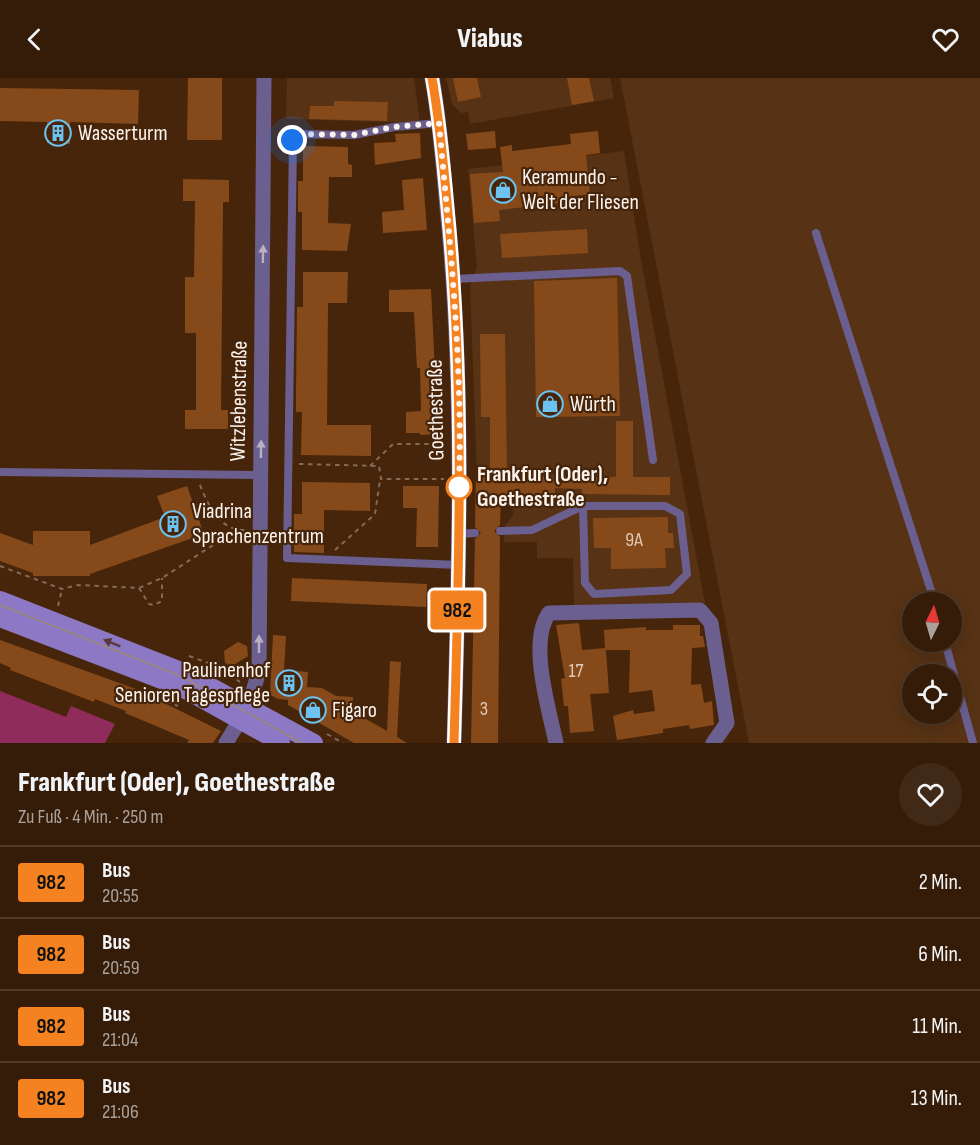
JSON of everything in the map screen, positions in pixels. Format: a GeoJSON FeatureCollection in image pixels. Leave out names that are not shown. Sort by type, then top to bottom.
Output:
{"type":"FeatureCollection","features":[{"type":"Feature","properties":{"kind":"street","name":"Witzlebenstraße"},"geometry":{"type":"LineString","coordinates":[[226,743],[244,712],[259,671],[264,78]]}},
{"type":"Feature","properties":{"kind":"street","name":"Goethestraße"},"geometry":{"type":"LineString","coordinates":[[432,78],[439,123],[454,279],[460,445],[454,743]]}},
{"type":"Feature","properties":{"kind":"street"},"geometry":{"type":"LineString","coordinates":[[0,600],[186,673],[244,712],[281,743]]}},
{"type":"Feature","properties":{"kind":"street"},"geometry":{"type":"LineString","coordinates":[[556,743],[539,654],[542,624],[549,613],[700,610],[711,623],[727,723],[713,743]]}},
{"type":"Feature","properties":{"kind":"street"},"geometry":{"type":"LineString","coordinates":[[0,618],[244,712],[314,743]]}},
{"type":"Feature","properties":{"kind":"lane"},"geometry":{"type":"LineString","coordinates":[[439,123],[394,127],[354,135],[298,134],[292,140],[287,558],[459,565]]}},
{"type":"Feature","properties":{"kind":"lane"},"geometry":{"type":"LineString","coordinates":[[816,233],[931,592]]}},
{"type":"Feature","properties":{"kind":"lane"},"geometry":{"type":"LineString","coordinates":[[454,279],[620,271],[627,276],[653,460]]}},
{"type":"Feature","properties":{"kind":"lane"},"geometry":{"type":"LineString","coordinates":[[0,472],[260,475]]}},
{"type":"Feature","properties":{"kind":"lane"},"geometry":{"type":"LineString","coordinates":[[500,531],[532,530],[583,506],[665,506],[680,514],[687,574],[671,590],[594,594],[585,583],[583,506]]}},
{"type":"Feature","properties":{"kind":"lane"},"geometry":{"type":"LineString","coordinates":[[459,534],[475,533]]}},
{"type":"Feature","properties":{"kind":"lane"},"geometry":{"type":"LineString","coordinates":[[948,652],[973,743]]}},
{"type":"Feature","properties":{"kind":"path"},"geometry":{"type":"LineString","coordinates":[[370,466],[393,444],[460,445]]}},
{"type":"Feature","properties":{"kind":"path"},"geometry":{"type":"LineString","coordinates":[[288,464],[379,466],[381,479],[375,514],[325,560]]}},
{"type":"Feature","properties":{"kind":"path"},"geometry":{"type":"LineString","coordinates":[[195,474],[209,508],[235,531]]}},
{"type":"Feature","properties":{"kind":"path"},"geometry":{"type":"LineString","coordinates":[[381,479],[459,479]]}},
{"type":"Feature","properties":{"kind":"path"},"geometry":{"type":"LineString","coordinates":[[0,566],[63,589],[78,585],[139,588],[162,578],[235,531],[260,530]]}},
{"type":"Feature","properties":{"kind":"path"},"geometry":{"type":"LineString","coordinates":[[139,588],[149,604],[159,603],[162,601],[162,578]]}},
{"type":"Feature","properties":{"kind":"shaded area"},"geometry":{"type":"Polygon","coordinates":[[[287,78],[414,78],[420,123],[286,119],[287,78]]]}},
{"type":"Feature","properties":{"kind":"shaded area"},"geometry":{"type":"Polygon","coordinates":[[[446,78],[610,78],[614,98],[470,124],[468,112],[461,113],[452,104],[446,78]]]}},
{"type":"Feature","properties":{"kind":"shaded area"},"geometry":{"type":"Polygon","coordinates":[[[620,78],[980,78],[980,743],[749,743],[620,78]]]}},
{"type":"Feature","properties":{"kind":"shaded area"},"geometry":{"type":"Polygon","coordinates":[[[624,151],[641,260],[705,603],[574,609],[573,558],[537,558],[537,542],[504,542],[505,525],[513,516],[512,475],[477,475],[470,286],[477,266],[468,169],[624,151]]]}},
{"type":"Feature","properties":{"kind":"shaded area"},"geometry":{"type":"Polygon","coordinates":[[[0,691],[66,717],[71,706],[115,724],[105,743],[0,743],[0,691]]]}},
{"type":"Feature","properties":{"kind":"building"},"geometry":{"type":"Polygon","coordinates":[[[188,78],[222,78],[222,140],[187,140],[188,78]]]}},
{"type":"Feature","properties":{"kind":"building"},"geometry":{"type":"Polygon","coordinates":[[[453,78],[477,78],[481,97],[458,102],[453,78]]]}},
{"type":"Feature","properties":{"kind":"building"},"geometry":{"type":"Polygon","coordinates":[[[567,78],[589,78],[594,101],[572,105],[567,78]]]}},
{"type":"Feature","properties":{"kind":"building"},"geometry":{"type":"Polygon","coordinates":[[[0,88],[139,90],[138,124],[70,122],[70,144],[47,143],[47,122],[0,121],[0,88]]]}},
{"type":"Feature","properties":{"kind":"building"},"geometry":{"type":"Polygon","coordinates":[[[334,101],[388,102],[387,121],[309,119],[310,106],[334,106],[334,101]]]}},
{"type":"Feature","properties":{"kind":"building"},"geometry":{"type":"Polygon","coordinates":[[[495,131],[496,148],[468,150],[466,134],[495,131]]]}},
{"type":"Feature","properties":{"kind":"building"},"geometry":{"type":"Polygon","coordinates":[[[598,131],[600,153],[586,155],[590,194],[575,196],[575,201],[499,210],[500,221],[474,223],[470,174],[503,172],[500,147],[512,145],[512,151],[571,144],[570,134],[598,131]]]}},
{"type":"Feature","properties":{"kind":"building"},"geometry":{"type":"Polygon","coordinates":[[[420,133],[421,158],[375,165],[374,143],[396,142],[395,134],[420,133]]]}},
{"type":"Feature","properties":{"kind":"building"},"geometry":{"type":"Polygon","coordinates":[[[303,146],[348,147],[348,164],[352,165],[352,177],[329,177],[328,223],[351,224],[347,251],[302,250],[302,212],[298,212],[298,181],[303,181],[303,146]]]}},
{"type":"Feature","properties":{"kind":"building"},"geometry":{"type":"Polygon","coordinates":[[[423,178],[427,230],[383,233],[382,212],[404,210],[402,180],[423,178]]]}},
{"type":"Feature","properties":{"kind":"building"},"geometry":{"type":"Polygon","coordinates":[[[183,179],[229,180],[229,202],[223,202],[221,410],[228,410],[228,429],[185,429],[185,410],[196,410],[196,333],[185,333],[185,277],[194,277],[195,201],[183,201],[183,179]]]}},
{"type":"Feature","properties":{"kind":"building"},"geometry":{"type":"Polygon","coordinates":[[[587,229],[588,253],[502,258],[500,234],[587,229]]]}},
{"type":"Feature","properties":{"kind":"building"},"geometry":{"type":"Polygon","coordinates":[[[303,272],[348,272],[347,303],[328,303],[327,425],[371,425],[371,456],[301,455],[302,412],[296,412],[296,393],[297,307],[303,307],[303,272]]]}},
{"type":"Feature","properties":{"kind":"building"},"geometry":{"type":"Polygon","coordinates":[[[617,278],[620,416],[536,417],[534,281],[617,278]]]}},
{"type":"Feature","properties":{"kind":"building"},"geometry":{"type":"Polygon","coordinates":[[[431,289],[438,434],[420,435],[420,433],[406,433],[406,412],[421,411],[420,368],[417,368],[414,312],[389,312],[389,290],[431,289]]]}},
{"type":"Feature","properties":{"kind":"building"},"geometry":{"type":"Polygon","coordinates":[[[480,334],[505,334],[507,476],[616,477],[616,421],[633,421],[633,477],[670,477],[670,495],[582,494],[582,489],[555,488],[555,495],[501,494],[500,525],[494,531],[500,537],[498,743],[471,743],[475,539],[481,533],[475,527],[476,475],[490,475],[490,417],[481,417],[480,334]]]}},
{"type":"Feature","properties":{"kind":"building"},"geometry":{"type":"Polygon","coordinates":[[[302,482],[370,483],[370,511],[324,510],[324,553],[294,552],[294,514],[302,514],[302,482]]]}},
{"type":"Feature","properties":{"kind":"building","name":"Viadrina Sprachenzentrum"},"geometry":{"type":"Polygon","coordinates":[[[187,486],[204,534],[90,574],[90,576],[33,576],[33,573],[0,561],[0,533],[33,545],[33,531],[90,531],[90,545],[165,517],[157,496],[187,486]]]}},
{"type":"Feature","properties":{"kind":"building"},"geometry":{"type":"Polygon","coordinates":[[[403,486],[439,486],[438,547],[416,547],[417,508],[403,508],[403,486]]]}},
{"type":"Feature","properties":{"kind":"building"},"geometry":{"type":"Polygon","coordinates":[[[668,517],[668,533],[673,533],[674,548],[665,548],[666,568],[611,569],[611,548],[594,548],[593,518],[668,517]]]}},
{"type":"Feature","properties":{"kind":"building"},"geometry":{"type":"Polygon","coordinates":[[[292,578],[427,584],[426,607],[291,601],[292,578]]]}},
{"type":"Feature","properties":{"kind":"building"},"geometry":{"type":"Polygon","coordinates":[[[579,623],[582,650],[605,648],[604,630],[646,627],[646,630],[673,630],[673,625],[700,625],[700,636],[703,636],[705,647],[692,648],[691,685],[701,684],[704,703],[712,701],[714,725],[690,729],[689,725],[663,729],[663,733],[617,740],[613,716],[633,710],[634,714],[655,711],[652,690],[629,693],[630,650],[606,650],[609,693],[590,694],[594,731],[570,733],[568,706],[564,706],[561,679],[565,678],[556,625],[579,623]]]}},
{"type":"Feature","properties":{"kind":"building"},"geometry":{"type":"Polygon","coordinates":[[[273,635],[286,636],[284,670],[308,672],[307,687],[322,688],[336,696],[353,697],[352,711],[387,731],[390,661],[401,662],[397,737],[407,743],[354,743],[288,705],[288,700],[270,695],[273,635]]]}},
{"type":"Feature","properties":{"kind":"building"},"geometry":{"type":"Polygon","coordinates":[[[0,640],[136,689],[221,731],[213,743],[187,743],[189,740],[125,713],[126,711],[95,699],[94,702],[10,670],[11,668],[0,663],[0,640]]]}},
{"type":"Feature","properties":{"kind":"building"},"geometry":{"type":"Polygon","coordinates":[[[238,642],[247,646],[248,656],[232,666],[225,663],[224,651],[238,642]]]}},
{"type":"Feature","properties":{"kind":"tram line"},"geometry":{"type":"LineString","coordinates":[[0,605],[183,677],[302,743]]}},
{"type":"Feature","properties":{"kind":"bus line","name":"982"},"geometry":{"type":"LineString","coordinates":[[432,78],[438,108],[452,258],[460,401],[454,743]]}},
{"type":"Feature","properties":{"kind":"place","name":"Wasserturm"},"geometry":{"type":"Point","coordinates":[58,133]}},
{"type":"Feature","properties":{"kind":"place","name":"Keramundo - Welt der Fliesen"},"geometry":{"type":"Point","coordinates":[503,190]}},
{"type":"Feature","properties":{"kind":"place","name":"Würth"},"geometry":{"type":"Point","coordinates":[550,404]}},
{"type":"Feature","properties":{"kind":"place","name":"Frankfurt (Oder), Goethestraße"},"geometry":{"type":"Point","coordinates":[459,487]}},
{"type":"Feature","properties":{"kind":"place","name":"Viadrina Sprachenzentrum"},"geometry":{"type":"Point","coordinates":[173,524]}},
{"type":"Feature","properties":{"kind":"place","name":"Paulinenhof Senioren Tagespflege"},"geometry":{"type":"Point","coordinates":[289,683]}},
{"type":"Feature","properties":{"kind":"place","name":"Figaro"},"geometry":{"type":"Point","coordinates":[313,710]}},
{"type":"Feature","properties":{"kind":"route"},"geometry":{"type":"LineString","coordinates":[[292,140],[298,134],[354,135],[394,127],[439,123],[454,279],[460,401],[459,487]]}}]}
